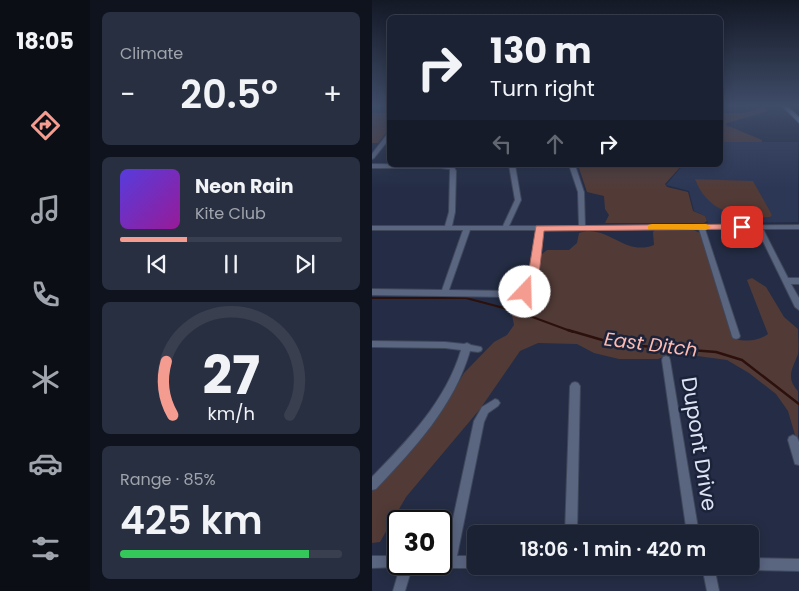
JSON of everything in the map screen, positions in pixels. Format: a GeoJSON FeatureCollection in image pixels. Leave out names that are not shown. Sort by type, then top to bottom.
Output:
{"type":"FeatureCollection","features":[{"type":"Feature","properties":{"kind":"street"},"geometry":{"type":"LineString","coordinates":[[372,157],[387,141]]}},
{"type":"Feature","properties":{"kind":"street"},"geometry":{"type":"LineString","coordinates":[[372,166],[387,166]]}},
{"type":"Feature","properties":{"kind":"street"},"geometry":{"type":"LineString","coordinates":[[446,167],[452,168],[453,171],[452,212],[448,228]]}},
{"type":"Feature","properties":{"kind":"street"},"geometry":{"type":"LineString","coordinates":[[505,228],[518,200],[512,167]]}},
{"type":"Feature","properties":{"kind":"street"},"geometry":{"type":"LineString","coordinates":[[573,167],[581,192],[582,227]]}},
{"type":"Feature","properties":{"kind":"street"},"geometry":{"type":"LineString","coordinates":[[701,227],[736,336]]}},
{"type":"Feature","properties":{"kind":"street"},"geometry":{"type":"LineString","coordinates":[[759,227],[798,307]]}},
{"type":"Feature","properties":{"kind":"street"},"geometry":{"type":"LineString","coordinates":[[372,228],[798,227]]}},
{"type":"Feature","properties":{"kind":"street"},"geometry":{"type":"LineString","coordinates":[[445,292],[468,228]]}},
{"type":"Feature","properties":{"kind":"street"},"geometry":{"type":"LineString","coordinates":[[372,292],[514,294],[528,290],[532,284],[540,228]]}},
{"type":"Feature","properties":{"kind":"street"},"geometry":{"type":"LineString","coordinates":[[786,281],[798,281]]}},
{"type":"Feature","properties":{"kind":"street"},"geometry":{"type":"LineString","coordinates":[[372,344],[467,346],[478,349]]}},
{"type":"Feature","properties":{"kind":"street"},"geometry":{"type":"LineString","coordinates":[[372,485],[435,412],[462,367],[467,346]]}},
{"type":"Feature","properties":{"kind":"street","name":"Dupont Drive"},"geometry":{"type":"LineString","coordinates":[[666,360],[692,525]]}},
{"type":"Feature","properties":{"kind":"street"},"geometry":{"type":"LineString","coordinates":[[571,525],[575,386]]}},
{"type":"Feature","properties":{"kind":"street"},"geometry":{"type":"LineString","coordinates":[[452,533],[479,421],[485,410],[495,404]]}},
{"type":"Feature","properties":{"kind":"street"},"geometry":{"type":"LineString","coordinates":[[793,440],[798,460]]}},
{"type":"Feature","properties":{"kind":"street"},"geometry":{"type":"LineString","coordinates":[[372,562],[387,562]]}},
{"type":"Feature","properties":{"kind":"street"},"geometry":{"type":"LineString","coordinates":[[452,562],[467,562]]}},
{"type":"Feature","properties":{"kind":"street"},"geometry":{"type":"LineString","coordinates":[[759,564],[798,565]]}},
{"type":"Feature","properties":{"kind":"street"},"geometry":{"type":"LineString","coordinates":[[399,591],[404,575]]}},
{"type":"Feature","properties":{"kind":"street"},"geometry":{"type":"LineString","coordinates":[[709,575],[712,591]]}},
{"type":"Feature","properties":{"kind":"shaded area"},"geometry":{"type":"Polygon","coordinates":[[[372,134],[385,134],[378,143],[372,143],[372,134]]]}},
{"type":"Feature","properties":{"kind":"shaded area"},"geometry":{"type":"Polygon","coordinates":[[[723,134],[747,134],[762,140],[762,142],[723,142],[723,134]]]}},
{"type":"Feature","properties":{"kind":"shaded area"},"geometry":{"type":"Polygon","coordinates":[[[723,142],[798,142],[798,222],[708,223],[705,216],[694,211],[689,191],[666,185],[681,167],[723,167],[723,142]]]}},
{"type":"Feature","properties":{"kind":"shaded area"},"geometry":{"type":"Polygon","coordinates":[[[579,167],[680,167],[665,184],[667,187],[688,192],[693,211],[705,216],[707,221],[704,223],[605,223],[609,215],[605,209],[604,196],[587,192],[579,167]]]}},
{"type":"Feature","properties":{"kind":"shaded area"},"geometry":{"type":"Polygon","coordinates":[[[695,179],[753,181],[772,215],[770,217],[747,217],[725,211],[707,199],[695,179]]]}},
{"type":"Feature","properties":{"kind":"shaded area"},"geometry":{"type":"Polygon","coordinates":[[[656,229],[694,230],[700,233],[735,339],[753,340],[768,334],[747,280],[752,278],[766,287],[784,317],[798,329],[798,354],[792,368],[791,377],[798,391],[798,445],[788,411],[776,394],[749,373],[727,360],[675,353],[658,359],[619,359],[594,353],[577,344],[538,343],[520,351],[480,409],[406,497],[398,510],[387,510],[387,530],[380,542],[372,543],[372,488],[439,415],[464,373],[494,342],[507,335],[514,325],[512,315],[521,297],[531,295],[539,281],[542,254],[547,250],[569,250],[577,243],[579,233],[589,231],[598,232],[634,247],[644,248],[654,245],[653,232],[656,229]]]}},
{"type":"Feature","properties":{"kind":"waterway","name":"East Ditch"},"geometry":{"type":"LineString","coordinates":[[372,298],[466,298],[519,312],[573,332]]}},
{"type":"Feature","properties":{"kind":"waterway","name":"East Ditch"},"geometry":{"type":"LineString","coordinates":[[568,330],[616,344],[716,352],[742,360],[799,404]]}},
{"type":"Feature","properties":{"kind":"slow traffic"},"geometry":{"type":"LineString","coordinates":[[652,227],[706,227]]}},
{"type":"Feature","properties":{"kind":"route"},"geometry":{"type":"LineString","coordinates":[[525,292],[532,284],[540,228],[742,227]]}}]}
